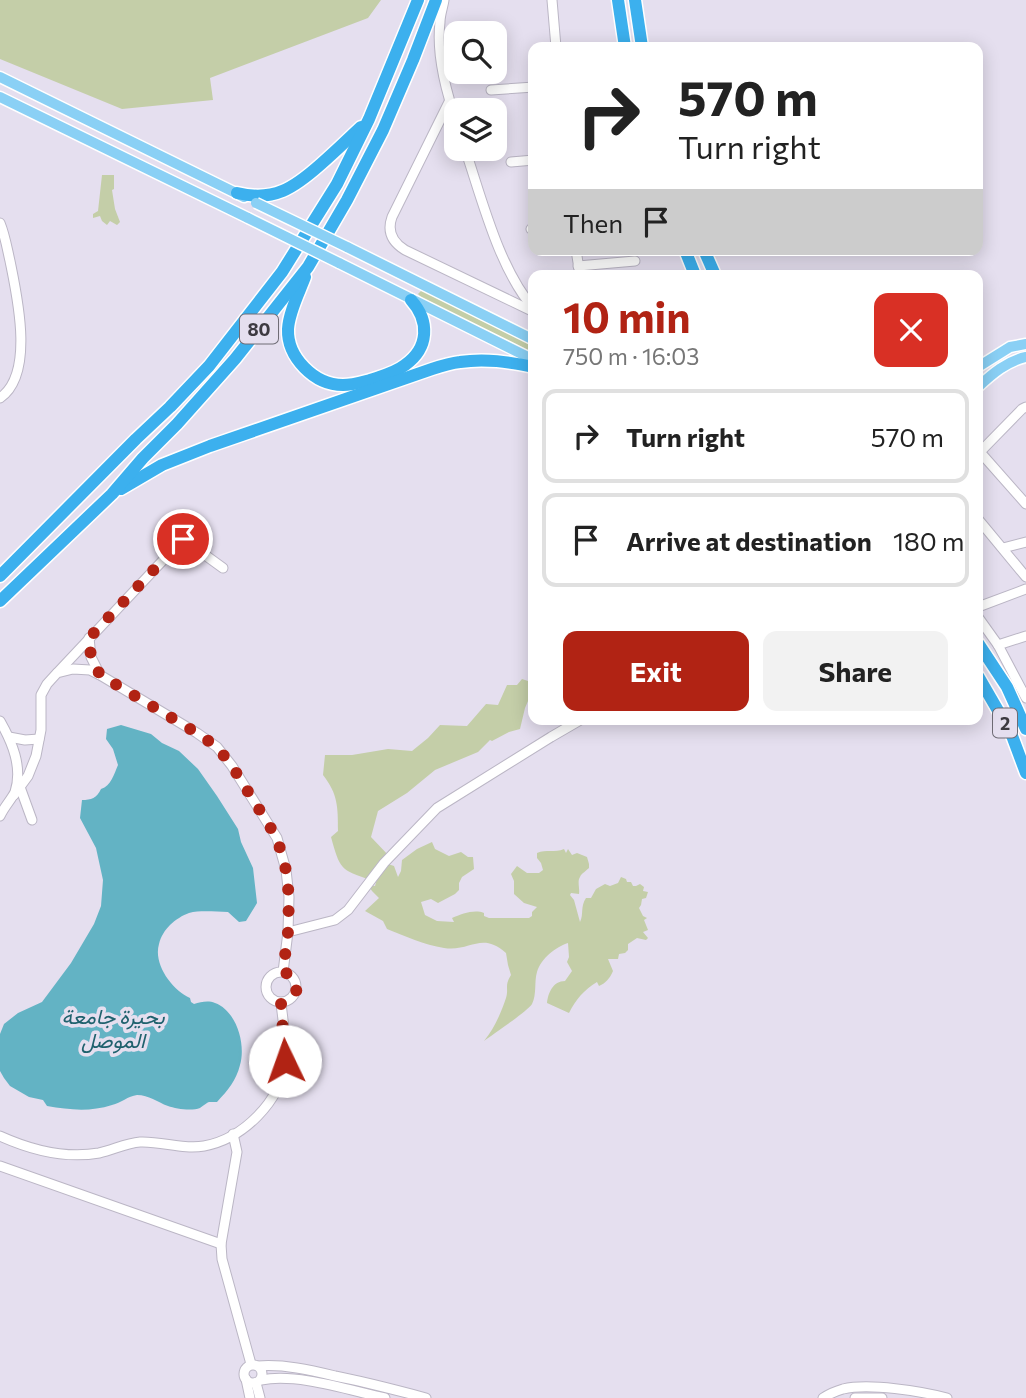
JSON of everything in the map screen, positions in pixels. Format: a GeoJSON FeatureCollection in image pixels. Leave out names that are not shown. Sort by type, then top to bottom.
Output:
{"type":"FeatureCollection","features":[{"type":"Feature","properties":{"kind":"highway","name":"80"},"geometry":{"type":"LineString","coordinates":[[0,576],[209,366],[282,272],[337,184],[369,120],[418,0]]}},
{"type":"Feature","properties":{"kind":"highway","name":"80"},"geometry":{"type":"LineString","coordinates":[[0,601],[112,494],[235,359],[308,267],[383,130],[436,0]]}},
{"type":"Feature","properties":{"kind":"highway"},"geometry":{"type":"LineString","coordinates":[[618,0],[624,42]]}},
{"type":"Feature","properties":{"kind":"highway"},"geometry":{"type":"LineString","coordinates":[[635,0],[641,42]]}},
{"type":"Feature","properties":{"kind":"highway"},"geometry":{"type":"LineString","coordinates":[[405,34],[422,38]]}},
{"type":"Feature","properties":{"kind":"highway"},"geometry":{"type":"LineString","coordinates":[[237,193],[261,196],[283,192],[293,187],[369,120]]}},
{"type":"Feature","properties":{"kind":"highway"},"geometry":{"type":"LineString","coordinates":[[308,267],[293,306],[288,328],[291,348],[302,366],[329,383],[342,386],[388,374],[403,367],[416,355],[422,344],[425,328],[420,310],[411,300]]}},
{"type":"Feature","properties":{"kind":"highway"},"geometry":{"type":"LineString","coordinates":[[112,494],[162,465],[432,369],[460,362],[481,361],[503,361],[528,366]]}},
{"type":"Feature","properties":{"kind":"highway","name":"2"},"geometry":{"type":"LineString","coordinates":[[983,651],[1007,687],[1026,729]]}},
{"type":"Feature","properties":{"kind":"highway","name":"2"},"geometry":{"type":"LineString","coordinates":[[983,685],[1011,733],[1026,773]]}},
{"type":"Feature","properties":{"kind":"main road"},"geometry":{"type":"LineString","coordinates":[[0,77],[528,337]]}},
{"type":"Feature","properties":{"kind":"main road"},"geometry":{"type":"LineString","coordinates":[[0,97],[528,357]]}},
{"type":"Feature","properties":{"kind":"main road"},"geometry":{"type":"LineString","coordinates":[[411,300],[418,281]]}},
{"type":"Feature","properties":{"kind":"main road"},"geometry":{"type":"LineString","coordinates":[[983,363],[1010,347],[1026,344]]}},
{"type":"Feature","properties":{"kind":"main road"},"geometry":{"type":"LineString","coordinates":[[992,357],[999,369]]}},
{"type":"Feature","properties":{"kind":"main road"},"geometry":{"type":"LineString","coordinates":[[983,383],[999,369],[1016,359],[1026,357]]}},
{"type":"Feature","properties":{"kind":"street"},"geometry":{"type":"LineString","coordinates":[[444,0],[439,23],[448,98]]}},
{"type":"Feature","properties":{"kind":"street"},"geometry":{"type":"LineString","coordinates":[[552,0],[556,42]]}},
{"type":"Feature","properties":{"kind":"street"},"geometry":{"type":"LineString","coordinates":[[491,90],[528,87]]}},
{"type":"Feature","properties":{"kind":"street"},"geometry":{"type":"LineString","coordinates":[[444,112],[392,217],[390,228],[393,238],[405,250],[528,308]]}},
{"type":"Feature","properties":{"kind":"street"},"geometry":{"type":"LineString","coordinates":[[470,161],[501,252],[528,301]]}},
{"type":"Feature","properties":{"kind":"street"},"geometry":{"type":"LineString","coordinates":[[511,162],[528,161]]}},
{"type":"Feature","properties":{"kind":"street"},"geometry":{"type":"LineString","coordinates":[[0,223],[19,301],[20,354],[15,380],[0,398]]}},
{"type":"Feature","properties":{"kind":"street"},"geometry":{"type":"LineString","coordinates":[[579,270],[635,261]]}},
{"type":"Feature","properties":{"kind":"street"},"geometry":{"type":"LineString","coordinates":[[983,449],[1026,407]]}},
{"type":"Feature","properties":{"kind":"street"},"geometry":{"type":"LineString","coordinates":[[983,457],[1024,500]]}},
{"type":"Feature","properties":{"kind":"street"},"geometry":{"type":"LineString","coordinates":[[983,525],[1026,577]]}},
{"type":"Feature","properties":{"kind":"street"},"geometry":{"type":"LineString","coordinates":[[0,816],[28,776],[36,756],[41,730],[41,695],[47,684],[183,539],[223,568]]}},
{"type":"Feature","properties":{"kind":"street"},"geometry":{"type":"LineString","coordinates":[[1003,548],[1026,542]]}},
{"type":"Feature","properties":{"kind":"street"},"geometry":{"type":"LineString","coordinates":[[983,605],[1026,589]]}},
{"type":"Feature","properties":{"kind":"street"},"geometry":{"type":"LineString","coordinates":[[983,624],[998,645],[1026,698]]}},
{"type":"Feature","properties":{"kind":"street"},"geometry":{"type":"LineString","coordinates":[[998,645],[1026,636]]}},
{"type":"Feature","properties":{"kind":"street"},"geometry":{"type":"LineString","coordinates":[[89,638],[91,657],[100,675]]}},
{"type":"Feature","properties":{"kind":"street"},"geometry":{"type":"LineString","coordinates":[[57,673],[73,668],[90,670],[100,675],[197,733],[217,747],[232,766],[277,838],[286,870],[289,897],[288,932],[283,972]]}},
{"type":"Feature","properties":{"kind":"street"},"geometry":{"type":"LineString","coordinates":[[0,721],[17,761],[17,791],[32,820]]}},
{"type":"Feature","properties":{"kind":"street"},"geometry":{"type":"LineString","coordinates":[[288,932],[335,920],[348,910],[379,869],[437,808],[572,725]]}},
{"type":"Feature","properties":{"kind":"street"},"geometry":{"type":"LineString","coordinates":[[9,737],[39,739]]}},
{"type":"Feature","properties":{"kind":"street"},"geometry":{"type":"LineString","coordinates":[[283,972],[295,980],[296,991],[291,1000],[281,1003],[271,999],[266,986],[270,977],[283,972]]}},
{"type":"Feature","properties":{"kind":"street"},"geometry":{"type":"LineString","coordinates":[[0,1136],[28,1147],[64,1156],[99,1153],[137,1142],[186,1147],[205,1146],[219,1141],[249,1125],[267,1106],[281,1082],[285,1061],[281,1003]]}},
{"type":"Feature","properties":{"kind":"street"},"geometry":{"type":"LineString","coordinates":[[233,1134],[237,1152],[221,1244],[222,1259],[255,1365],[262,1371],[259,1381],[260,1398]]}},
{"type":"Feature","properties":{"kind":"street"},"geometry":{"type":"LineString","coordinates":[[0,1166],[221,1244]]}},
{"type":"Feature","properties":{"kind":"street"},"geometry":{"type":"LineString","coordinates":[[250,1398],[245,1370],[255,1365],[314,1371],[426,1398]]}},
{"type":"Feature","properties":{"kind":"street"},"geometry":{"type":"LineString","coordinates":[[246,1379],[250,1382],[271,1378],[291,1379],[384,1398]]}},
{"type":"Feature","properties":{"kind":"street"},"geometry":{"type":"LineString","coordinates":[[823,1398],[841,1390],[860,1388],[947,1398]]}},
{"type":"Feature","properties":{"kind":"street"},"geometry":{"type":"LineString","coordinates":[[855,1398],[882,1398]]}},
{"type":"Feature","properties":{"kind":"green space"},"geometry":{"type":"Polygon","coordinates":[[[0,0],[381,0],[368,18],[210,78],[213,100],[122,109],[0,59],[0,0]]]}},
{"type":"Feature","properties":{"kind":"green space"},"geometry":{"type":"Polygon","coordinates":[[[102,175],[114,175],[112,190],[120,222],[117,225],[110,221],[107,225],[100,216],[93,218],[93,214],[98,211],[102,175]]]}},
{"type":"Feature","properties":{"kind":"green space"},"geometry":{"type":"Polygon","coordinates":[[[421,291],[426,292],[528,342],[528,350],[423,299],[418,294],[421,291]]]}},
{"type":"Feature","properties":{"kind":"green space"},"geometry":{"type":"Polygon","coordinates":[[[522,679],[528,681],[528,701],[520,729],[490,740],[478,752],[435,770],[407,793],[378,811],[371,837],[390,857],[385,863],[394,866],[398,877],[402,860],[432,842],[435,849],[449,856],[461,852],[473,857],[474,869],[462,877],[459,890],[455,894],[438,903],[431,899],[421,902],[425,915],[437,921],[454,922],[452,918],[468,912],[484,913],[484,916],[489,918],[529,918],[537,907],[524,903],[514,894],[511,874],[517,866],[527,873],[539,873],[543,870],[537,853],[564,849],[566,853],[568,849],[572,855],[577,853],[587,857],[589,864],[589,868],[579,879],[579,894],[570,895],[580,922],[586,898],[591,898],[596,889],[605,884],[610,886],[618,883],[621,877],[633,886],[640,884],[644,887],[643,891],[648,892],[639,908],[647,918],[644,920],[648,930],[643,932],[648,938],[637,938],[628,944],[628,950],[619,954],[618,959],[608,959],[613,971],[609,978],[599,986],[597,982],[588,988],[569,1013],[547,1003],[552,988],[565,981],[572,971],[567,962],[568,943],[559,947],[545,958],[539,967],[532,1004],[484,1041],[497,1021],[506,998],[511,975],[506,953],[483,943],[453,948],[429,945],[387,929],[383,921],[365,911],[379,898],[368,885],[375,886],[380,868],[371,880],[353,874],[339,862],[331,837],[338,831],[337,808],[332,788],[323,775],[325,755],[352,755],[388,749],[412,751],[440,725],[467,726],[486,704],[498,705],[507,685],[517,685],[522,679]]]}},
{"type":"Feature","properties":{"kind":"water","name":"بحيرة جامعة الموصل"},"geometry":{"type":"Polygon","coordinates":[[[121,725],[151,734],[179,751],[198,769],[238,829],[253,868],[257,903],[246,921],[239,922],[228,912],[189,913],[170,925],[159,944],[161,968],[171,983],[194,1004],[210,1002],[223,1007],[234,1021],[241,1039],[242,1057],[231,1085],[217,1102],[209,1102],[197,1109],[175,1108],[141,1095],[96,1109],[47,1106],[43,1100],[29,1097],[10,1086],[0,1071],[0,1034],[4,1024],[18,1013],[42,1002],[71,963],[94,924],[101,906],[103,880],[96,848],[80,818],[82,800],[96,796],[114,776],[118,765],[113,749],[106,739],[107,729],[121,725]]]}},
{"type":"Feature","properties":{"kind":"route"},"geometry":{"type":"LineString","coordinates":[[183,539],[89,638],[91,657],[100,675],[217,747],[277,838],[286,870],[289,897],[283,972],[292,976],[297,985],[295,996],[281,1003],[285,1061]]}}]}
